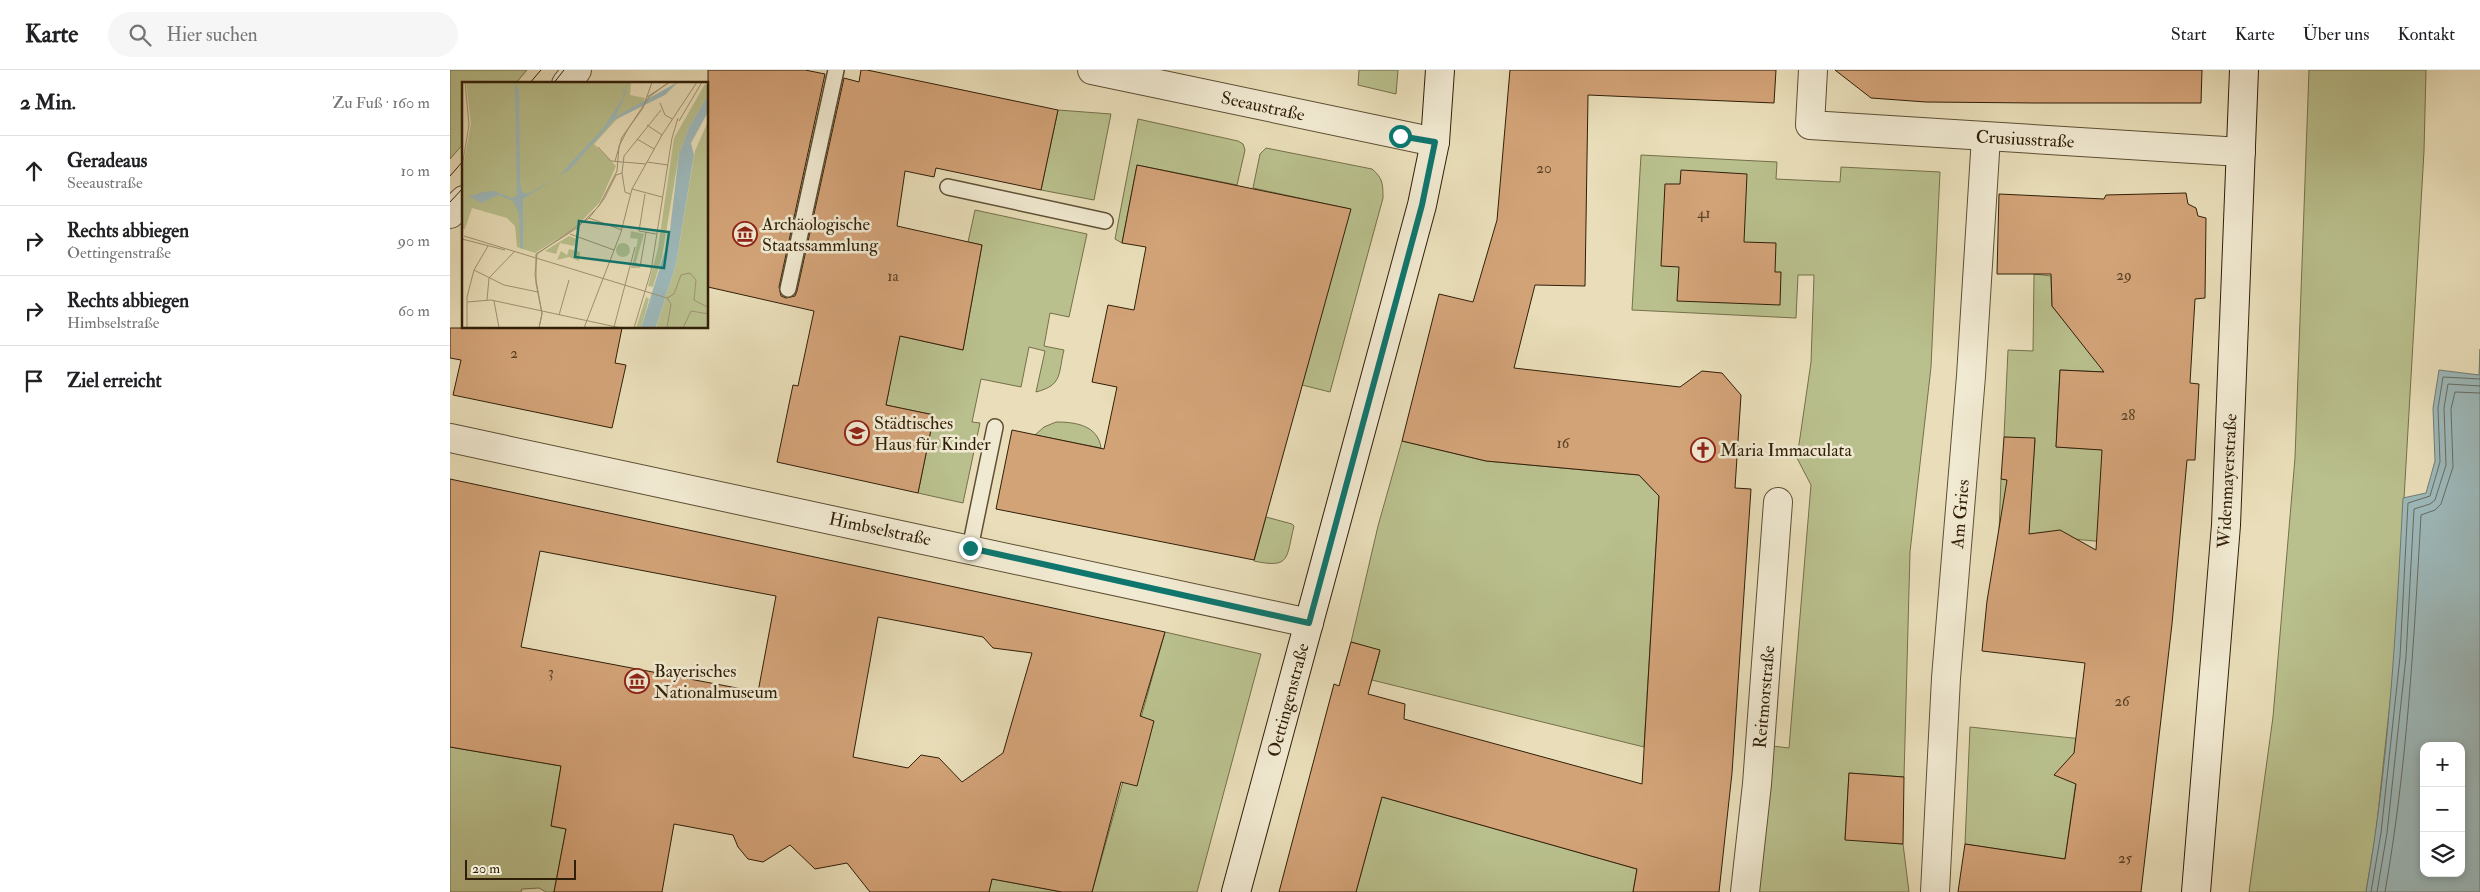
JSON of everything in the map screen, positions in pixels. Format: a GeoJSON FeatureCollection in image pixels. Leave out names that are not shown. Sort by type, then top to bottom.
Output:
{"type":"FeatureCollection","features":[{"type":"Feature","properties":{"kind":"street"},"geometry":{"type":"LineString","coordinates":[[568,82],[577,70]]}},
{"type":"Feature","properties":{"kind":"street","name":"Seeaustraße"},"geometry":{"type":"LineString","coordinates":[[1092,70],[1435,142]]}},
{"type":"Feature","properties":{"kind":"street","name":"Oettingenstraße"},"geometry":{"type":"LineString","coordinates":[[1236,892],[1422,205],[1435,142],[1440,70]]}},
{"type":"Feature","properties":{"kind":"street","name":"Crusiusstraße"},"geometry":{"type":"LineString","coordinates":[[1813,70],[1810,125],[2241,152]]}},
{"type":"Feature","properties":{"kind":"street","name":"Widenmayerstraße"},"geometry":{"type":"LineString","coordinates":[[2196,892],[2226,525],[2244,70]]}},
{"type":"Feature","properties":{"kind":"street","name":"Am Gries"},"geometry":{"type":"LineString","coordinates":[[1935,892],[1946,678],[1971,376],[1986,137]]}},
{"type":"Feature","properties":{"kind":"street"},"geometry":{"type":"LineString","coordinates":[[450,214],[462,202]]}},
{"type":"Feature","properties":{"kind":"street","name":"Himbselstraße"},"geometry":{"type":"LineString","coordinates":[[450,438],[970,548],[1309,623]]}},
{"type":"Feature","properties":{"kind":"street","name":"Reitmorstraße"},"geometry":{"type":"LineString","coordinates":[[1745,892],[1757,784],[1778,502]]}},
{"type":"Feature","properties":{"kind":"lane"},"geometry":{"type":"LineString","coordinates":[[788,289],[836,70]]}},
{"type":"Feature","properties":{"kind":"lane"},"geometry":{"type":"LineString","coordinates":[[948,187],[1105,221]]}},
{"type":"Feature","properties":{"kind":"lane"},"geometry":{"type":"LineString","coordinates":[[970,548],[995,427]]}},
{"type":"Feature","properties":{"kind":"green space"},"geometry":{"type":"Polygon","coordinates":[[[450,70],[527,70],[517,82],[462,82],[462,145],[450,159],[450,70]]]}},
{"type":"Feature","properties":{"kind":"green space"},"geometry":{"type":"Polygon","coordinates":[[[1359,70],[1398,70],[1396,94],[1358,85],[1359,70]]]}},
{"type":"Feature","properties":{"kind":"green space"},"geometry":{"type":"Polygon","coordinates":[[[2309,70],[2426,70],[2424,151],[2395,656],[2376,832],[2366,892],[2249,892],[2273,717],[2295,458],[2309,70]]]}},
{"type":"Feature","properties":{"kind":"green space"},"geometry":{"type":"Polygon","coordinates":[[[1058,110],[1111,114],[1094,200],[1041,190],[1058,110]]]}},
{"type":"Feature","properties":{"kind":"green space"},"geometry":{"type":"Polygon","coordinates":[[[1138,119],[1238,141],[1243,144],[1245,150],[1237,185],[1137,165],[1122,243],[1115,239],[1138,119]]]}},
{"type":"Feature","properties":{"kind":"green space"},"geometry":{"type":"Polygon","coordinates":[[[1266,148],[1372,169],[1382,182],[1383,198],[1330,392],[1302,385],[1350,209],[1253,188],[1260,154],[1266,148]]]}},
{"type":"Feature","properties":{"kind":"green space"},"geometry":{"type":"Polygon","coordinates":[[[1641,155],[1777,162],[1776,179],[1840,182],[1841,167],[1940,172],[1931,367],[1910,552],[1904,777],[1849,773],[1845,839],[1903,844],[1909,892],[1755,892],[1772,746],[1789,748],[1811,485],[1797,458],[1811,362],[1814,275],[1798,275],[1796,318],[1632,310],[1641,155]]]}},
{"type":"Feature","properties":{"kind":"green space"},"geometry":{"type":"Polygon","coordinates":[[[975,210],[1087,234],[1069,317],[1050,313],[1044,346],[1064,350],[1060,372],[1055,382],[1051,386],[1036,392],[1045,351],[1029,347],[1021,387],[981,379],[972,422],[980,423],[963,503],[918,493],[934,415],[886,405],[889,390],[837,322],[963,350],[982,245],[968,242],[975,210]]]}},
{"type":"Feature","properties":{"kind":"green space"},"geometry":{"type":"Polygon","coordinates":[[[2034,274],[2051,276],[2052,306],[2106,372],[2060,370],[2056,447],[2122,451],[2105,542],[1999,532],[2001,479],[2032,481],[2035,440],[2004,437],[2008,350],[2033,351],[2034,274]]]}},
{"type":"Feature","properties":{"kind":"green space"},"geometry":{"type":"Polygon","coordinates":[[[1056,422],[1084,426],[1095,434],[1101,448],[1035,435],[1044,427],[1056,422]]]}},
{"type":"Feature","properties":{"kind":"green space"},"geometry":{"type":"Polygon","coordinates":[[[1402,441],[1486,461],[1639,475],[1659,496],[1644,747],[1372,680],[1380,651],[1351,642],[1378,526],[1402,441]]]}},
{"type":"Feature","properties":{"kind":"green space"},"geometry":{"type":"Polygon","coordinates":[[[1266,517],[1294,526],[1288,553],[1281,562],[1266,563],[1254,561],[1266,517]]]}},
{"type":"Feature","properties":{"kind":"green space"},"geometry":{"type":"Polygon","coordinates":[[[1165,632],[1261,654],[1197,892],[1092,892],[1165,632]]]}},
{"type":"Feature","properties":{"kind":"green space"},"geometry":{"type":"Polygon","coordinates":[[[1970,727],[2082,739],[2065,859],[1965,844],[1970,727]]]}},
{"type":"Feature","properties":{"kind":"green space"},"geometry":{"type":"Polygon","coordinates":[[[450,747],[561,766],[551,826],[566,829],[554,892],[546,892],[539,888],[522,889],[521,892],[450,892],[450,747]]]}},
{"type":"Feature","properties":{"kind":"green space"},"geometry":{"type":"Polygon","coordinates":[[[1382,797],[1637,869],[1633,892],[1356,892],[1382,797]]]}},
{"type":"Feature","properties":{"kind":"green space"},"geometry":{"type":"Polygon","coordinates":[[[992,879],[1062,892],[989,892],[992,879]]]}},
{"type":"Feature","properties":{"kind":"water"},"geometry":{"type":"Polygon","coordinates":[[[2480,349],[2480,892],[2366,892],[2386,745],[2403,498],[2426,493],[2435,461],[2433,408],[2439,370],[2479,375],[2480,349]]]}},
{"type":"Feature","properties":{"kind":"building"},"geometry":{"type":"Polygon","coordinates":[[[708,70],[805,70],[825,74],[779,287],[781,296],[786,298],[795,296],[797,291],[844,78],[859,82],[861,70],[867,70],[1058,110],[1041,190],[936,168],[934,177],[905,171],[897,226],[982,245],[963,350],[900,336],[886,405],[934,415],[918,493],[777,462],[793,385],[798,386],[814,311],[709,287],[708,70]]]}},
{"type":"Feature","properties":{"kind":"building"},"geometry":{"type":"Polygon","coordinates":[[[1510,70],[1776,70],[1774,103],[1588,95],[1585,286],[1535,285],[1514,368],[1680,387],[1702,371],[1722,373],[1741,395],[1735,488],[1751,489],[1732,773],[1719,892],[1633,892],[1637,869],[1382,797],[1356,892],[1279,892],[1334,684],[1339,686],[1351,642],[1380,650],[1368,694],[1405,704],[1404,719],[1642,784],[1659,496],[1639,475],[1486,461],[1402,441],[1439,294],[1473,302],[1497,220],[1510,70]]]}},
{"type":"Feature","properties":{"kind":"building"},"geometry":{"type":"Polygon","coordinates":[[[1835,70],[2202,70],[2201,103],[1926,102],[1871,98],[1835,70]]]}},
{"type":"Feature","properties":{"kind":"building"},"geometry":{"type":"Polygon","coordinates":[[[1137,165],[1351,209],[1254,560],[996,509],[1012,430],[1104,449],[1117,387],[1092,382],[1108,305],[1134,310],[1146,247],[1122,243],[1137,165]]]}},
{"type":"Feature","properties":{"kind":"building"},"geometry":{"type":"Polygon","coordinates":[[[1681,170],[1747,174],[1744,242],[1776,243],[1775,272],[1781,272],[1780,305],[1677,301],[1679,267],[1661,266],[1665,184],[1680,184],[1681,170]]]}},
{"type":"Feature","properties":{"kind":"building"},"geometry":{"type":"Polygon","coordinates":[[[2186,193],[2188,204],[2196,208],[2198,216],[2206,218],[2205,298],[2195,299],[2190,383],[2199,384],[2195,460],[2187,460],[2172,624],[2141,892],[1958,892],[1965,844],[2065,859],[2076,784],[2054,775],[2074,753],[2085,663],[1982,651],[1987,601],[2007,480],[2001,479],[2004,437],[2035,438],[2029,534],[2060,530],[2096,550],[2102,450],[2056,447],[2060,370],[2104,372],[2052,306],[2051,274],[1997,274],[1999,194],[2104,199],[2106,195],[2186,193]]]}},
{"type":"Feature","properties":{"kind":"building"},"geometry":{"type":"Polygon","coordinates":[[[450,328],[622,329],[615,363],[626,365],[612,428],[453,395],[461,360],[450,358],[450,328]]]}},
{"type":"Feature","properties":{"kind":"building"},"geometry":{"type":"Polygon","coordinates":[[[450,479],[1165,632],[1140,716],[1154,721],[1137,786],[1121,782],[1092,892],[1062,892],[992,879],[989,892],[870,892],[847,863],[815,869],[790,845],[763,862],[748,859],[738,847],[733,835],[674,824],[662,892],[554,892],[566,829],[551,826],[561,766],[450,747],[450,479]],[[540,551],[521,647],[758,692],[776,596],[540,551]],[[878,617],[853,757],[908,768],[921,755],[939,758],[962,782],[1003,753],[1032,653],[993,648],[983,637],[878,617]]]}},
{"type":"Feature","properties":{"kind":"building"},"geometry":{"type":"Polygon","coordinates":[[[1849,773],[1904,777],[1903,844],[1845,840],[1849,773]]]}},
{"type":"Feature","properties":{"kind":"tram line"},"geometry":{"type":"LineString","coordinates":[[531,82],[541,70]]}},
{"type":"Feature","properties":{"kind":"tram line"},"geometry":{"type":"LineString","coordinates":[[555,82],[564,70]]}},
{"type":"Feature","properties":{"kind":"tram line"},"geometry":{"type":"LineString","coordinates":[[450,176],[462,162]]}},
{"type":"Feature","properties":{"kind":"tram line"},"geometry":{"type":"LineString","coordinates":[[450,202],[462,189]]}},
{"type":"Feature","properties":{"kind":"place","name":"Archäologische Staatssammlung"},"geometry":{"type":"Point","coordinates":[745,234]}},
{"type":"Feature","properties":{"kind":"place","name":"Städtisches Haus für Kinder"},"geometry":{"type":"Point","coordinates":[857,433]}},
{"type":"Feature","properties":{"kind":"place","name":"Maria Immaculata"},"geometry":{"type":"Point","coordinates":[1703,450]}},
{"type":"Feature","properties":{"kind":"place","name":"Bayerisches Nationalmuseum"},"geometry":{"type":"Point","coordinates":[637,681]}},
{"type":"Feature","properties":{"kind":"route"},"geometry":{"type":"LineString","coordinates":[[970,548],[1309,623],[1422,205],[1435,142],[1400,136]]}}]}
